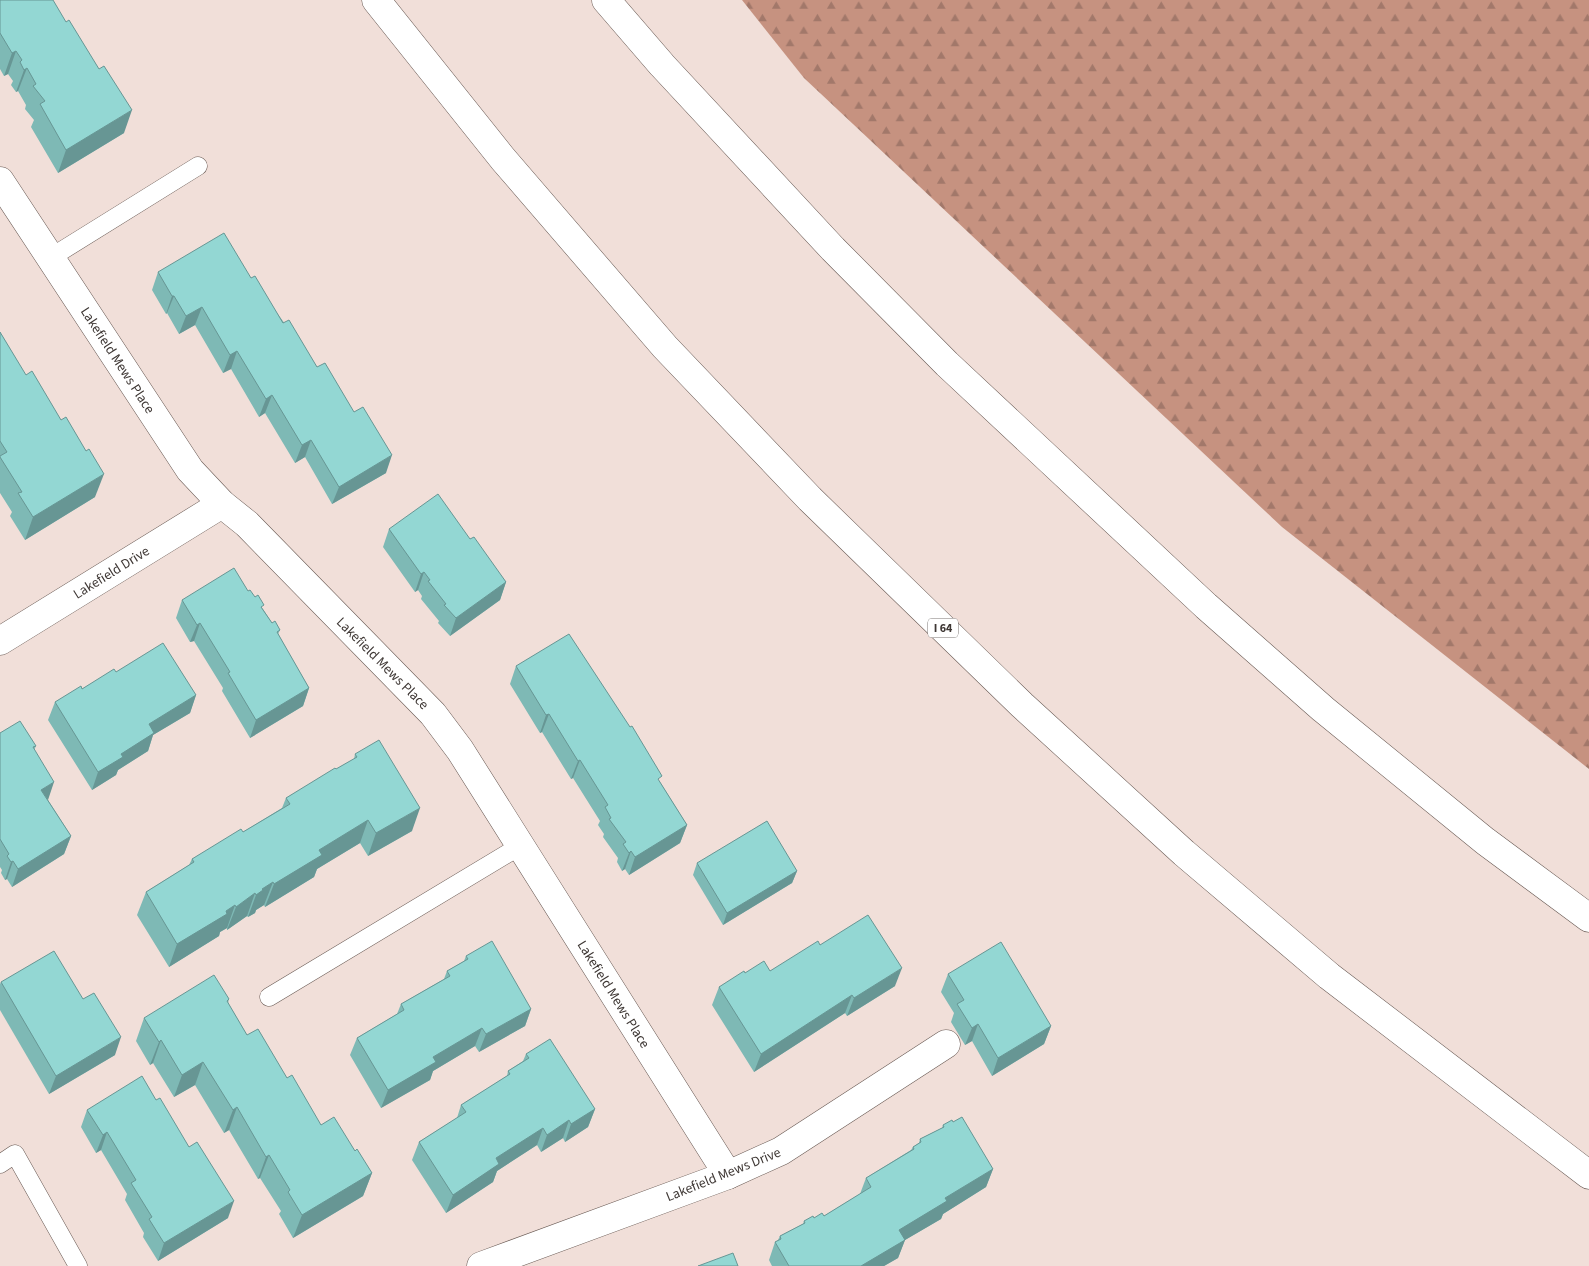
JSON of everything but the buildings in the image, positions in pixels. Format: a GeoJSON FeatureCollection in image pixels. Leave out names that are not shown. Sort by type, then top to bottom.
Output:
{"type":"FeatureCollection","features":[{"type":"Feature","properties":{"kind":"main road","name":"I 64"},"geometry":{"type":"LineString","coordinates":[[376,0],[503,159],[666,347],[810,499],[1008,691],[1184,852],[1329,976],[1589,1175]]}},
{"type":"Feature","properties":{"kind":"main road"},"geometry":{"type":"LineString","coordinates":[[606,0],[662,65],[833,249],[947,364],[1199,600],[1323,709],[1485,841],[1589,918]]}},
{"type":"Feature","properties":{"kind":"main road","name":"Lakefield Mews Place"},"geometry":{"type":"LineString","coordinates":[[0,181],[190,470],[222,504],[247,524],[433,714],[460,750],[728,1175]]}},
{"type":"Feature","properties":{"kind":"main road","name":"Lakefield Drive"},"geometry":{"type":"LineString","coordinates":[[0,641],[222,504]]}},
{"type":"Feature","properties":{"kind":"main road","name":"Lakefield Mews Drive"},"geometry":{"type":"LineString","coordinates":[[481,1266],[728,1175],[781,1152],[946,1044]]}},
{"type":"Feature","properties":{"kind":"lane"},"geometry":{"type":"LineString","coordinates":[[50,258],[198,166]]}},
{"type":"Feature","properties":{"kind":"lane"},"geometry":{"type":"LineString","coordinates":[[269,997],[520,846]]}},
{"type":"Feature","properties":{"kind":"lane"},"geometry":{"type":"LineString","coordinates":[[0,1164],[15,1154],[78,1266]]}},
{"type":"Feature","properties":{"kind":"green space"},"geometry":{"type":"Polygon","coordinates":[[[742,0],[1589,0],[1589,769],[1282,527],[804,78],[742,0]]]}}]}
